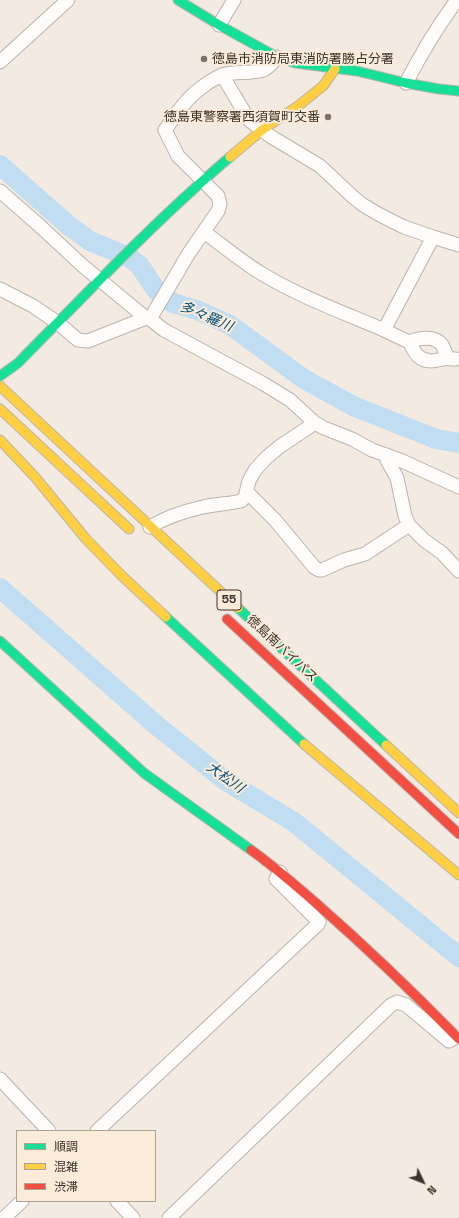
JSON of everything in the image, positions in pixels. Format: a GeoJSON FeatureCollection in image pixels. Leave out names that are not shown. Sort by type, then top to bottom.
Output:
{"type":"FeatureCollection","features":[{"type":"Feature","properties":{"kind":"main road"},"geometry":{"type":"LineString","coordinates":[[178,0],[219,25],[277,57],[295,63],[357,72],[406,83],[459,91]]}},
{"type":"Feature","properties":{"kind":"main road"},"geometry":{"type":"LineString","coordinates":[[0,376],[18,363],[203,180],[239,148],[262,130],[298,106],[323,86],[334,69]]}},
{"type":"Feature","properties":{"kind":"main road","name":"徳島南バイパス"},"geometry":{"type":"LineString","coordinates":[[0,386],[459,813]]}},
{"type":"Feature","properties":{"kind":"main road"},"geometry":{"type":"LineString","coordinates":[[0,409],[135,534]]}},
{"type":"Feature","properties":{"kind":"main road"},"geometry":{"type":"LineString","coordinates":[[0,440],[35,477],[86,539],[122,576],[314,752],[459,875]]}},
{"type":"Feature","properties":{"kind":"main road","name":"徳島南バイパス"},"geometry":{"type":"LineString","coordinates":[[222,615],[459,834]]}},
{"type":"Feature","properties":{"kind":"main road"},"geometry":{"type":"LineString","coordinates":[[0,641],[144,773],[280,872],[334,919],[411,990],[458,1038]]}},
{"type":"Feature","properties":{"kind":"street"},"geometry":{"type":"LineString","coordinates":[[0,62],[68,0]]}},
{"type":"Feature","properties":{"kind":"street"},"geometry":{"type":"LineString","coordinates":[[219,25],[234,0]]}},
{"type":"Feature","properties":{"kind":"street"},"geometry":{"type":"LineString","coordinates":[[406,83],[438,26],[457,0]]}},
{"type":"Feature","properties":{"kind":"street"},"geometry":{"type":"LineString","coordinates":[[0,289],[33,306],[58,323],[74,338],[82,341],[88,341],[148,318],[218,211],[220,204],[218,196],[178,156],[165,130],[179,110],[204,85],[222,75],[263,70],[271,65],[277,57]]}},
{"type":"Feature","properties":{"kind":"street"},"geometry":{"type":"LineString","coordinates":[[222,75],[249,120],[275,139],[320,166],[363,205],[404,227],[459,245]]}},
{"type":"Feature","properties":{"kind":"street"},"geometry":{"type":"LineString","coordinates":[[0,191],[41,226],[100,281],[164,330],[264,384],[290,400],[315,423],[324,428],[459,487]]}},
{"type":"Feature","properties":{"kind":"street"},"geometry":{"type":"LineString","coordinates":[[204,232],[242,260],[278,283],[409,342],[423,360],[437,361],[444,359],[455,359]]}},
{"type":"Feature","properties":{"kind":"street"},"geometry":{"type":"LineString","coordinates":[[384,330],[433,237]]}},
{"type":"Feature","properties":{"kind":"street"},"geometry":{"type":"LineString","coordinates":[[409,342],[417,338],[428,338],[438,341],[442,345],[447,356],[455,359]]}},
{"type":"Feature","properties":{"kind":"street"},"geometry":{"type":"LineString","coordinates":[[150,527],[169,517],[203,507],[241,501],[246,497],[249,481],[255,470],[266,458],[315,423]]}},
{"type":"Feature","properties":{"kind":"street"},"geometry":{"type":"LineString","coordinates":[[387,455],[387,460],[397,478],[405,516],[409,525],[424,540],[442,553],[459,571]]}},
{"type":"Feature","properties":{"kind":"street"},"geometry":{"type":"LineString","coordinates":[[247,492],[275,520],[314,567],[319,570],[364,554],[409,525]]}},
{"type":"Feature","properties":{"kind":"street"},"geometry":{"type":"LineString","coordinates":[[98,1130],[318,924],[319,922],[276,879],[280,872]]}},
{"type":"Feature","properties":{"kind":"street"},"geometry":{"type":"LineString","coordinates":[[169,1218],[391,1005],[397,1002],[406,1005],[449,1041],[458,1038]]}},
{"type":"Feature","properties":{"kind":"street"},"geometry":{"type":"LineString","coordinates":[[0,1079],[48,1130]]}},
{"type":"Feature","properties":{"kind":"street"},"geometry":{"type":"LineString","coordinates":[[4,1218],[21,1202]]}},
{"type":"Feature","properties":{"kind":"street"},"geometry":{"type":"LineString","coordinates":[[117,1202],[133,1218]]}},
{"type":"Feature","properties":{"kind":"waterway","name":"多々羅川"},"geometry":{"type":"LineString","coordinates":[[0,165],[68,225],[90,241],[129,257],[140,266],[156,290],[173,303],[197,310],[230,325],[304,379],[353,406],[436,439],[459,443]]}},
{"type":"Feature","properties":{"kind":"waterway","name":"大松川"},"geometry":{"type":"LineString","coordinates":[[0,588],[156,725],[226,781],[294,822],[459,957]]}},
{"type":"Feature","properties":{"kind":"traffic: fast"},"geometry":{"type":"LineString","coordinates":[[178,0],[219,25],[277,57],[295,63],[357,71],[406,83],[459,91]]}},
{"type":"Feature","properties":{"kind":"traffic: fast"},"geometry":{"type":"LineString","coordinates":[[0,376],[18,363],[148,232],[230,157]]}},
{"type":"Feature","properties":{"kind":"traffic: fast"},"geometry":{"type":"LineString","coordinates":[[238,608],[386,745]]}},
{"type":"Feature","properties":{"kind":"traffic: fast"},"geometry":{"type":"LineString","coordinates":[[166,617],[304,744]]}},
{"type":"Feature","properties":{"kind":"traffic: fast"},"geometry":{"type":"LineString","coordinates":[[0,641],[144,773],[251,850]]}},
{"type":"Feature","properties":{"kind":"traffic: slow"},"geometry":{"type":"LineString","coordinates":[[230,157],[262,130],[298,106],[323,86],[335,69]]}},
{"type":"Feature","properties":{"kind":"traffic: slow"},"geometry":{"type":"LineString","coordinates":[[0,386],[238,608]]}},
{"type":"Feature","properties":{"kind":"traffic: slow"},"geometry":{"type":"LineString","coordinates":[[0,409],[129,529]]}},
{"type":"Feature","properties":{"kind":"traffic: slow"},"geometry":{"type":"LineString","coordinates":[[0,440],[35,477],[86,539],[122,576],[166,617]]}},
{"type":"Feature","properties":{"kind":"traffic: slow"},"geometry":{"type":"LineString","coordinates":[[304,744],[459,875]]}},
{"type":"Feature","properties":{"kind":"traffic: slow"},"geometry":{"type":"LineString","coordinates":[[386,745],[459,813]]}},
{"type":"Feature","properties":{"kind":"traffic: jam"},"geometry":{"type":"LineString","coordinates":[[227,619],[459,834]]}},
{"type":"Feature","properties":{"kind":"traffic: jam"},"geometry":{"type":"LineString","coordinates":[[251,850],[317,904],[407,987],[459,1039]]}},
{"type":"Feature","properties":{"kind":"place","name":"徳島市消防局東消防署勝占分署"},"geometry":{"type":"Point","coordinates":[204,59]}},
{"type":"Feature","properties":{"kind":"place","name":"徳島東警察署西須賀町交番"},"geometry":{"type":"Point","coordinates":[328,117]}}]}
